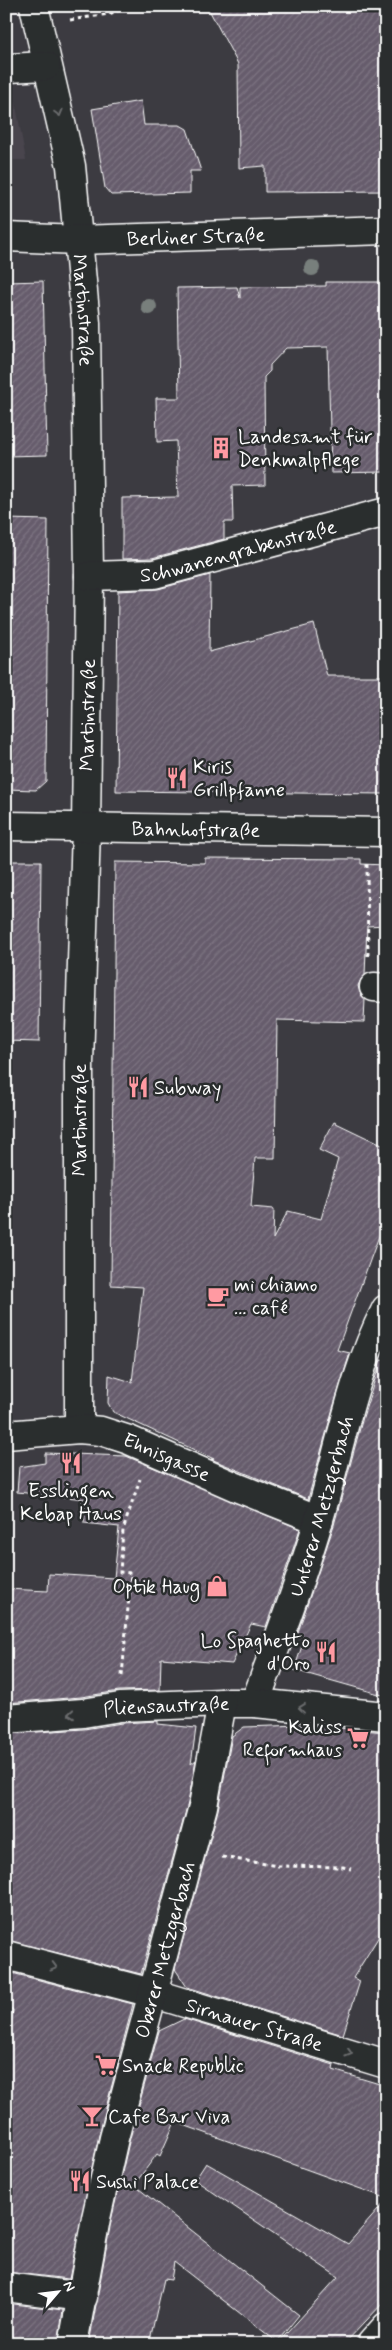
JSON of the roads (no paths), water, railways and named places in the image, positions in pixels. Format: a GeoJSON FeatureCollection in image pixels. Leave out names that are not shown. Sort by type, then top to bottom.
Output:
{"type":"FeatureCollection","features":[{"type":"Feature","properties":{"kind":"street","name":"Martinstraße"},"geometry":{"type":"LineString","coordinates":[[36,16],[46,66],[71,166],[86,323],[89,576],[86,828],[79,1064],[79,1429]]}},
{"type":"Feature","properties":{"kind":"street"},"geometry":{"type":"LineString","coordinates":[[9,68],[46,66]]}},
{"type":"Feature","properties":{"kind":"street","name":"Berliner Straße"},"geometry":{"type":"LineString","coordinates":[[6,237],[78,240],[386,230]]}},
{"type":"Feature","properties":{"kind":"street","name":"Schwanengrabenstraße"},"geometry":{"type":"LineString","coordinates":[[89,576],[154,574],[386,512]]}},
{"type":"Feature","properties":{"kind":"street","name":"Bahnhofstraße"},"geometry":{"type":"LineString","coordinates":[[6,826],[386,832]]}},
{"type":"Feature","properties":{"kind":"street","name":"Unterer Metzgerbach"},"geometry":{"type":"LineString","coordinates":[[255,1703],[319,1520],[358,1376],[386,1309]]}},
{"type":"Feature","properties":{"kind":"street","name":"Ehnisgasse"},"geometry":{"type":"LineString","coordinates":[[6,1436],[79,1429],[102,1431],[319,1520]]}},
{"type":"Feature","properties":{"kind":"street","name":"Pliensaustraße"},"geometry":{"type":"LineString","coordinates":[[6,1719],[83,1713],[120,1707],[222,1702],[255,1703],[386,1716]]}},
{"type":"Feature","properties":{"kind":"street","name":"Oberer Metzgerbach"},"geometry":{"type":"LineString","coordinates":[[73,2344],[96,2218],[114,2138],[191,1852],[207,1787],[222,1702]]}},
{"type":"Feature","properties":{"kind":"street","name":"Sirnauer Straße"},"geometry":{"type":"LineString","coordinates":[[6,1955],[152,1993],[386,2064]]}},
{"type":"Feature","properties":{"kind":"street"},"geometry":{"type":"LineString","coordinates":[[6,2287],[83,2297]]}},
{"type":"Feature","properties":{"kind":"street"},"geometry":{"type":"LineString","coordinates":[[371,2344],[386,2327]]}},
{"type":"Feature","properties":{"kind":"place","name":"Landesamt für Denkmalpflege"},"geometry":{"type":"Point","coordinates":[221,448]}},
{"type":"Feature","properties":{"kind":"place","name":"Kiris Grillpfanne"},"geometry":{"type":"Point","coordinates":[177,778]}},
{"type":"Feature","properties":{"kind":"place","name":"Subway"},"geometry":{"type":"Point","coordinates":[138,1087]}},
{"type":"Feature","properties":{"kind":"place","name":"mi chiamo ... café"},"geometry":{"type":"Point","coordinates":[218,1296]}},
{"type":"Feature","properties":{"kind":"place","name":"Esslingen Kebap Haus"},"geometry":{"type":"Point","coordinates":[71,1463]}},
{"type":"Feature","properties":{"kind":"place","name":"Optik Haug"},"geometry":{"type":"Point","coordinates":[217,1586]}},
{"type":"Feature","properties":{"kind":"place","name":"Lo Spaghetto d'Oro"},"geometry":{"type":"Point","coordinates":[326,1652]}},
{"type":"Feature","properties":{"kind":"place","name":"Kaliss Reformhaus"},"geometry":{"type":"Point","coordinates":[358,1738]}},
{"type":"Feature","properties":{"kind":"place","name":"Snack Republic"},"geometry":{"type":"Point","coordinates":[106,2065]}},
{"type":"Feature","properties":{"kind":"place","name":"Cafe Bar Viva"},"geometry":{"type":"Point","coordinates":[92,2116]}},
{"type":"Feature","properties":{"kind":"place","name":"Sushi Palace"},"geometry":{"type":"Point","coordinates":[80,2181]}}]}
